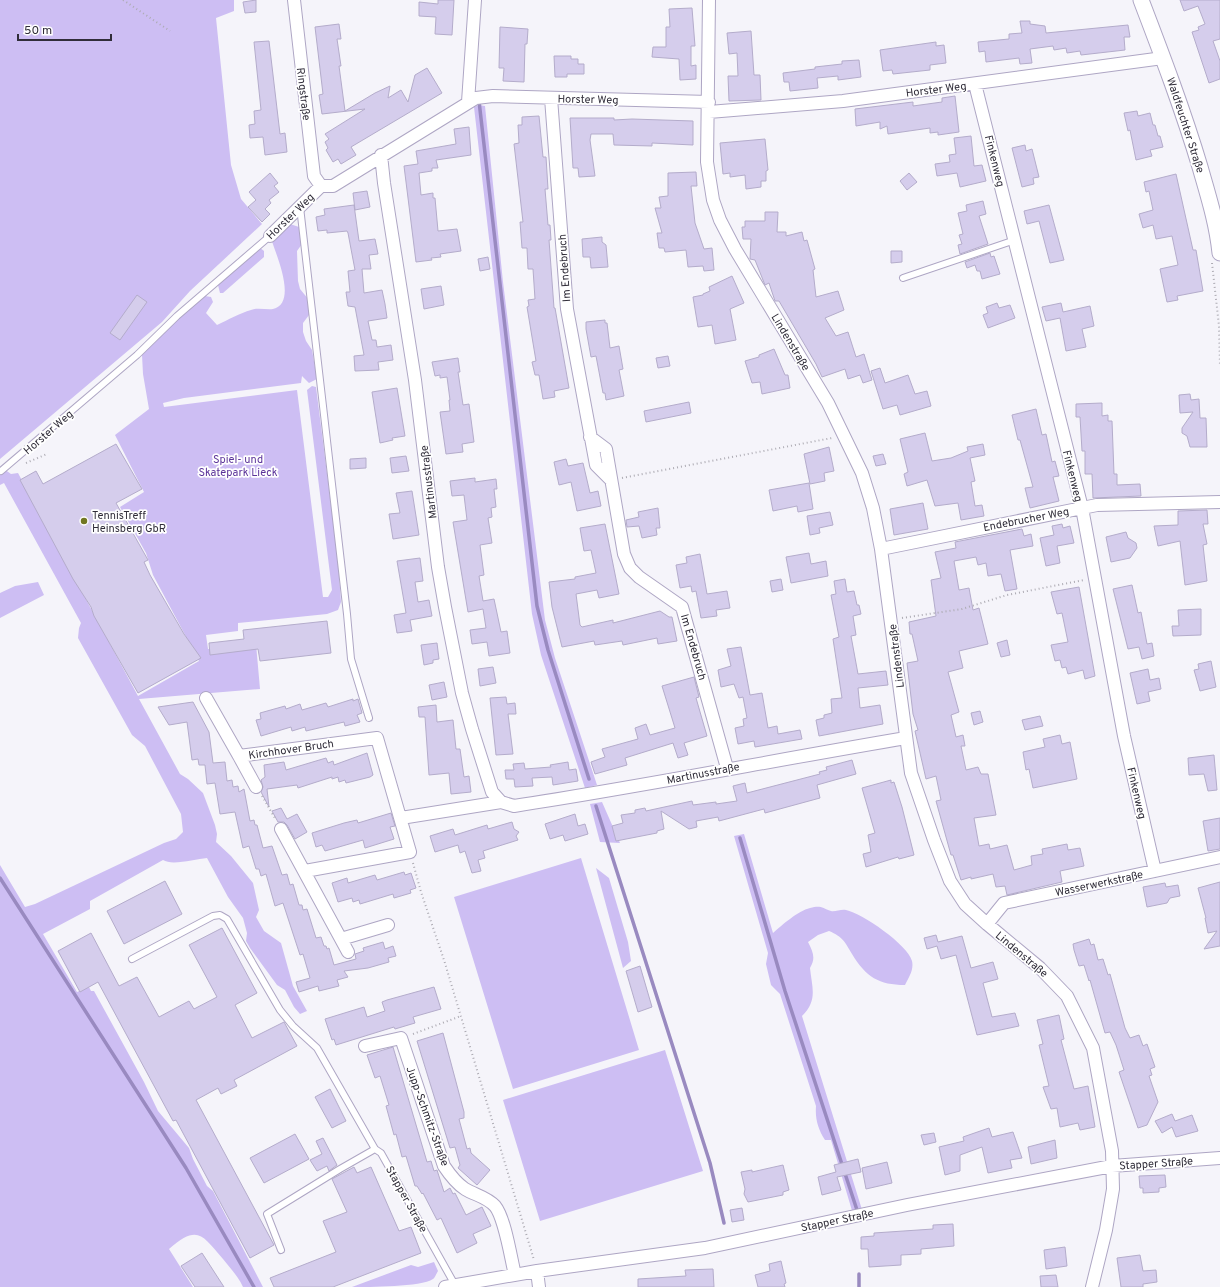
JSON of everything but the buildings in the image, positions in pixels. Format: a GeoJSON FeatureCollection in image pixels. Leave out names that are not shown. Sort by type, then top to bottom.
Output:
{"type":"FeatureCollection","features":[{"type":"Feature","properties":{"kind":"street","name":"Ringstraße"},"geometry":{"type":"LineString","coordinates":[[294,0],[314,176],[321,186]]}},
{"type":"Feature","properties":{"kind":"street"},"geometry":{"type":"LineString","coordinates":[[468,102],[475,0]]}},
{"type":"Feature","properties":{"kind":"street","name":"Lindenstraße"},"geometry":{"type":"LineString","coordinates":[[709,0],[709,107],[707,162],[713,200],[720,220],[735,249],[825,397],[862,473],[873,508],[881,549],[892,618],[911,773],[950,881],[965,904],[1040,968],[1067,996],[1093,1048],[1099,1073],[1112,1151],[1113,1189],[1092,1287]]}},
{"type":"Feature","properties":{"kind":"street","name":"Waldfeuchter Straße"},"geometry":{"type":"LineString","coordinates":[[1141,0],[1163,58],[1209,197],[1216,256]]}},
{"type":"Feature","properties":{"kind":"street","name":"Horster Weg"},"geometry":{"type":"LineString","coordinates":[[270,236],[321,186],[333,186],[468,102],[482,96],[551,98],[709,107],[843,101],[1163,58]]}},
{"type":"Feature","properties":{"kind":"street","name":"Finkenweg"},"geometry":{"type":"LineString","coordinates":[[975,84],[1082,508],[1124,736],[1155,871]]}},
{"type":"Feature","properties":{"kind":"street","name":"Im Endebruch"},"geometry":{"type":"LineString","coordinates":[[551,98],[567,309],[590,437],[606,449],[624,554],[630,568],[682,607],[727,768]]}},
{"type":"Feature","properties":{"kind":"street","name":"Martinusstraße"},"geometry":{"type":"LineString","coordinates":[[382,155],[384,183],[420,418],[438,567],[464,700],[492,792],[501,802],[507,805],[522,804],[599,793],[727,768],[906,738]]}},
{"type":"Feature","properties":{"kind":"street","name":"Endebrucher Weg"},"geometry":{"type":"LineString","coordinates":[[881,549],[1097,505],[1220,502]]}},
{"type":"Feature","properties":{"kind":"street"},"geometry":{"type":"LineString","coordinates":[[206,698],[239,756]]}},
{"type":"Feature","properties":{"kind":"street","name":"Kirchhover Bruch"},"geometry":{"type":"LineString","coordinates":[[256,786],[239,756],[377,738],[401,818]]}},
{"type":"Feature","properties":{"kind":"street","name":"Martinusstraße"},"geometry":{"type":"LineString","coordinates":[[401,818],[501,802]]}},
{"type":"Feature","properties":{"kind":"street"},"geometry":{"type":"LineString","coordinates":[[305,871],[410,852],[401,818]]}},
{"type":"Feature","properties":{"kind":"street"},"geometry":{"type":"LineString","coordinates":[[281,828],[348,952]]}},
{"type":"Feature","properties":{"kind":"street","name":"Wasserwerkstraße"},"geometry":{"type":"LineString","coordinates":[[987,924],[1004,903],[1220,857]]}},
{"type":"Feature","properties":{"kind":"street"},"geometry":{"type":"LineString","coordinates":[[341,939],[388,925]]}},
{"type":"Feature","properties":{"kind":"street"},"geometry":{"type":"LineString","coordinates":[[365,1046],[401,1038]]}},
{"type":"Feature","properties":{"kind":"street","name":"Jupp-Schmitz-Straße"},"geometry":{"type":"LineString","coordinates":[[401,1038],[444,1166],[453,1179],[465,1189],[481,1196],[495,1206],[501,1217],[515,1275]]}},
{"type":"Feature","properties":{"kind":"street","name":"Stapper Straße"},"geometry":{"type":"LineString","coordinates":[[450,1286],[537,1271],[705,1248],[907,1205],[1112,1166],[1220,1158]]}},
{"type":"Feature","properties":{"kind":"street"},"geometry":{"type":"LineString","coordinates":[[537,1271],[539,1287]]}},
{"type":"Feature","properties":{"kind":"lane"},"geometry":{"type":"LineString","coordinates":[[300,207],[351,659],[369,718]]}},
{"type":"Feature","properties":{"kind":"lane","name":"Horster Weg"},"geometry":{"type":"LineString","coordinates":[[1,471],[270,236]]}},
{"type":"Feature","properties":{"kind":"lane"},"geometry":{"type":"LineString","coordinates":[[903,278],[1015,240]]}},
{"type":"Feature","properties":{"kind":"lane","name":"Stapper Straße"},"geometry":{"type":"LineString","coordinates":[[132,959],[213,916],[220,915],[227,919],[280,1010],[293,1026],[317,1048],[375,1149],[381,1153],[450,1286]]}},
{"type":"Feature","properties":{"kind":"lane"},"geometry":{"type":"LineString","coordinates":[[281,1250],[267,1214],[375,1149]]}},
{"type":"Feature","properties":{"kind":"path"},"geometry":{"type":"LineString","coordinates":[[123,0],[170,31]]}},
{"type":"Feature","properties":{"kind":"path"},"geometry":{"type":"LineString","coordinates":[[1216,256],[1216,297],[1220,366]]}},
{"type":"Feature","properties":{"kind":"path"},"geometry":{"type":"LineString","coordinates":[[611,480],[844,436]]}},
{"type":"Feature","properties":{"kind":"path"},"geometry":{"type":"LineString","coordinates":[[18,457],[23,464],[47,454]]}},
{"type":"Feature","properties":{"kind":"path"},"geometry":{"type":"LineString","coordinates":[[892,618],[962,609],[1007,594],[1095,578]]}},
{"type":"Feature","properties":{"kind":"path"},"geometry":{"type":"LineString","coordinates":[[256,786],[281,828]]}},
{"type":"Feature","properties":{"kind":"path"},"geometry":{"type":"LineString","coordinates":[[410,852],[421,892],[461,1016],[537,1271]]}},
{"type":"Feature","properties":{"kind":"path"},"geometry":{"type":"LineString","coordinates":[[401,1038],[461,1016]]}},
{"type":"Feature","properties":{"kind":"green space"},"geometry":{"type":"Polygon","coordinates":[[[0,0],[234,0],[234,11],[216,18],[231,165],[241,199],[262,224],[190,291],[162,322],[0,459],[0,0]]]}},
{"type":"Feature","properties":{"kind":"green space"},"geometry":{"type":"Polygon","coordinates":[[[479,105],[485,106],[503,282],[545,620],[555,658],[597,785],[585,788],[541,655],[532,614],[474,107],[479,105]]]}},
{"type":"Feature","properties":{"kind":"green space","name":"Spiel- und Skatepark Lieck"},"geometry":{"type":"Polygon","coordinates":[[[290,224],[299,227],[302,244],[297,251],[298,281],[300,289],[309,300],[309,315],[303,323],[303,332],[306,341],[312,350],[317,379],[309,383],[302,376],[301,383],[184,398],[163,403],[164,407],[297,390],[323,597],[328,597],[332,590],[307,390],[312,386],[316,387],[338,560],[341,602],[338,610],[327,614],[238,623],[238,631],[206,635],[208,649],[256,644],[260,689],[139,699],[180,774],[188,779],[203,793],[215,825],[217,834],[216,842],[231,856],[253,883],[259,910],[256,917],[264,931],[281,943],[293,986],[307,1011],[300,1014],[294,1007],[285,990],[277,985],[250,948],[246,941],[247,933],[243,918],[228,897],[207,858],[178,862],[167,862],[163,860],[90,901],[90,909],[43,934],[77,992],[89,987],[91,991],[94,991],[144,1082],[158,1111],[189,1148],[207,1186],[213,1191],[263,1287],[243,1287],[234,1272],[210,1244],[199,1236],[193,1235],[179,1241],[169,1249],[193,1287],[0,1287],[0,865],[25,907],[35,904],[164,843],[176,839],[183,832],[181,814],[145,746],[132,735],[78,638],[81,623],[4,483],[0,485],[0,470],[4,469],[11,474],[18,473],[138,696],[199,661],[153,575],[146,553],[120,507],[144,492],[115,435],[149,409],[143,374],[142,355],[159,335],[205,296],[211,297],[213,302],[206,313],[217,325],[247,311],[254,309],[273,309],[280,305],[284,298],[285,289],[281,267],[272,241],[290,224]]]}},
{"type":"Feature","properties":{"kind":"green space"},"geometry":{"type":"Polygon","coordinates":[[[259,247],[264,251],[264,257],[223,293],[220,293],[218,285],[259,247]]]}},
{"type":"Feature","properties":{"kind":"green space"},"geometry":{"type":"Polygon","coordinates":[[[38,582],[44,595],[0,618],[0,593],[15,586],[38,582]]]}},
{"type":"Feature","properties":{"kind":"green space"},"geometry":{"type":"Polygon","coordinates":[[[602,802],[620,843],[600,842],[590,804],[602,802]]]}},
{"type":"Feature","properties":{"kind":"green space"},"geometry":{"type":"Polygon","coordinates":[[[744,834],[773,933],[795,915],[810,908],[819,907],[833,911],[846,910],[853,912],[873,923],[884,931],[909,954],[912,961],[912,970],[905,985],[896,985],[880,981],[868,974],[857,962],[843,940],[834,933],[829,931],[818,935],[808,942],[813,955],[813,961],[810,968],[813,994],[810,1005],[802,1016],[863,1213],[853,1214],[831,1140],[825,1140],[820,1132],[816,1115],[816,1106],[780,994],[771,985],[766,964],[768,953],[734,836],[744,834]]]}},
{"type":"Feature","properties":{"kind":"green space"},"geometry":{"type":"Polygon","coordinates":[[[581,858],[639,1050],[513,1089],[454,897],[581,858]]]}},
{"type":"Feature","properties":{"kind":"green space"},"geometry":{"type":"Polygon","coordinates":[[[596,868],[609,878],[628,942],[631,961],[623,968],[596,868]]]}},
{"type":"Feature","properties":{"kind":"green space"},"geometry":{"type":"Polygon","coordinates":[[[665,1050],[703,1171],[540,1221],[503,1100],[665,1050]]]}},
{"type":"Feature","properties":{"kind":"green space"},"geometry":{"type":"Polygon","coordinates":[[[434,1262],[438,1271],[434,1278],[427,1282],[394,1286],[352,1287],[411,1265],[418,1267],[434,1262]]]}},
{"type":"Feature","properties":{"kind":"waterway"},"geometry":{"type":"LineString","coordinates":[[479,101],[537,606],[548,650],[589,779]]}},
{"type":"Feature","properties":{"kind":"waterway"},"geometry":{"type":"LineString","coordinates":[[596,806],[710,1163],[724,1223]]}},
{"type":"Feature","properties":{"kind":"waterway"},"geometry":{"type":"LineString","coordinates":[[740,838],[785,991],[857,1210]]}},
{"type":"Feature","properties":{"kind":"waterway"},"geometry":{"type":"LineString","coordinates":[[0,878],[186,1168],[254,1287]]}},
{"type":"Feature","properties":{"kind":"waterway"},"geometry":{"type":"LineString","coordinates":[[859,1274],[859,1287]]}},
{"type":"Feature","properties":{"kind":"place","name":"TennisTreff Heinsberg GbR"},"geometry":{"type":"Point","coordinates":[84,521]}}]}
